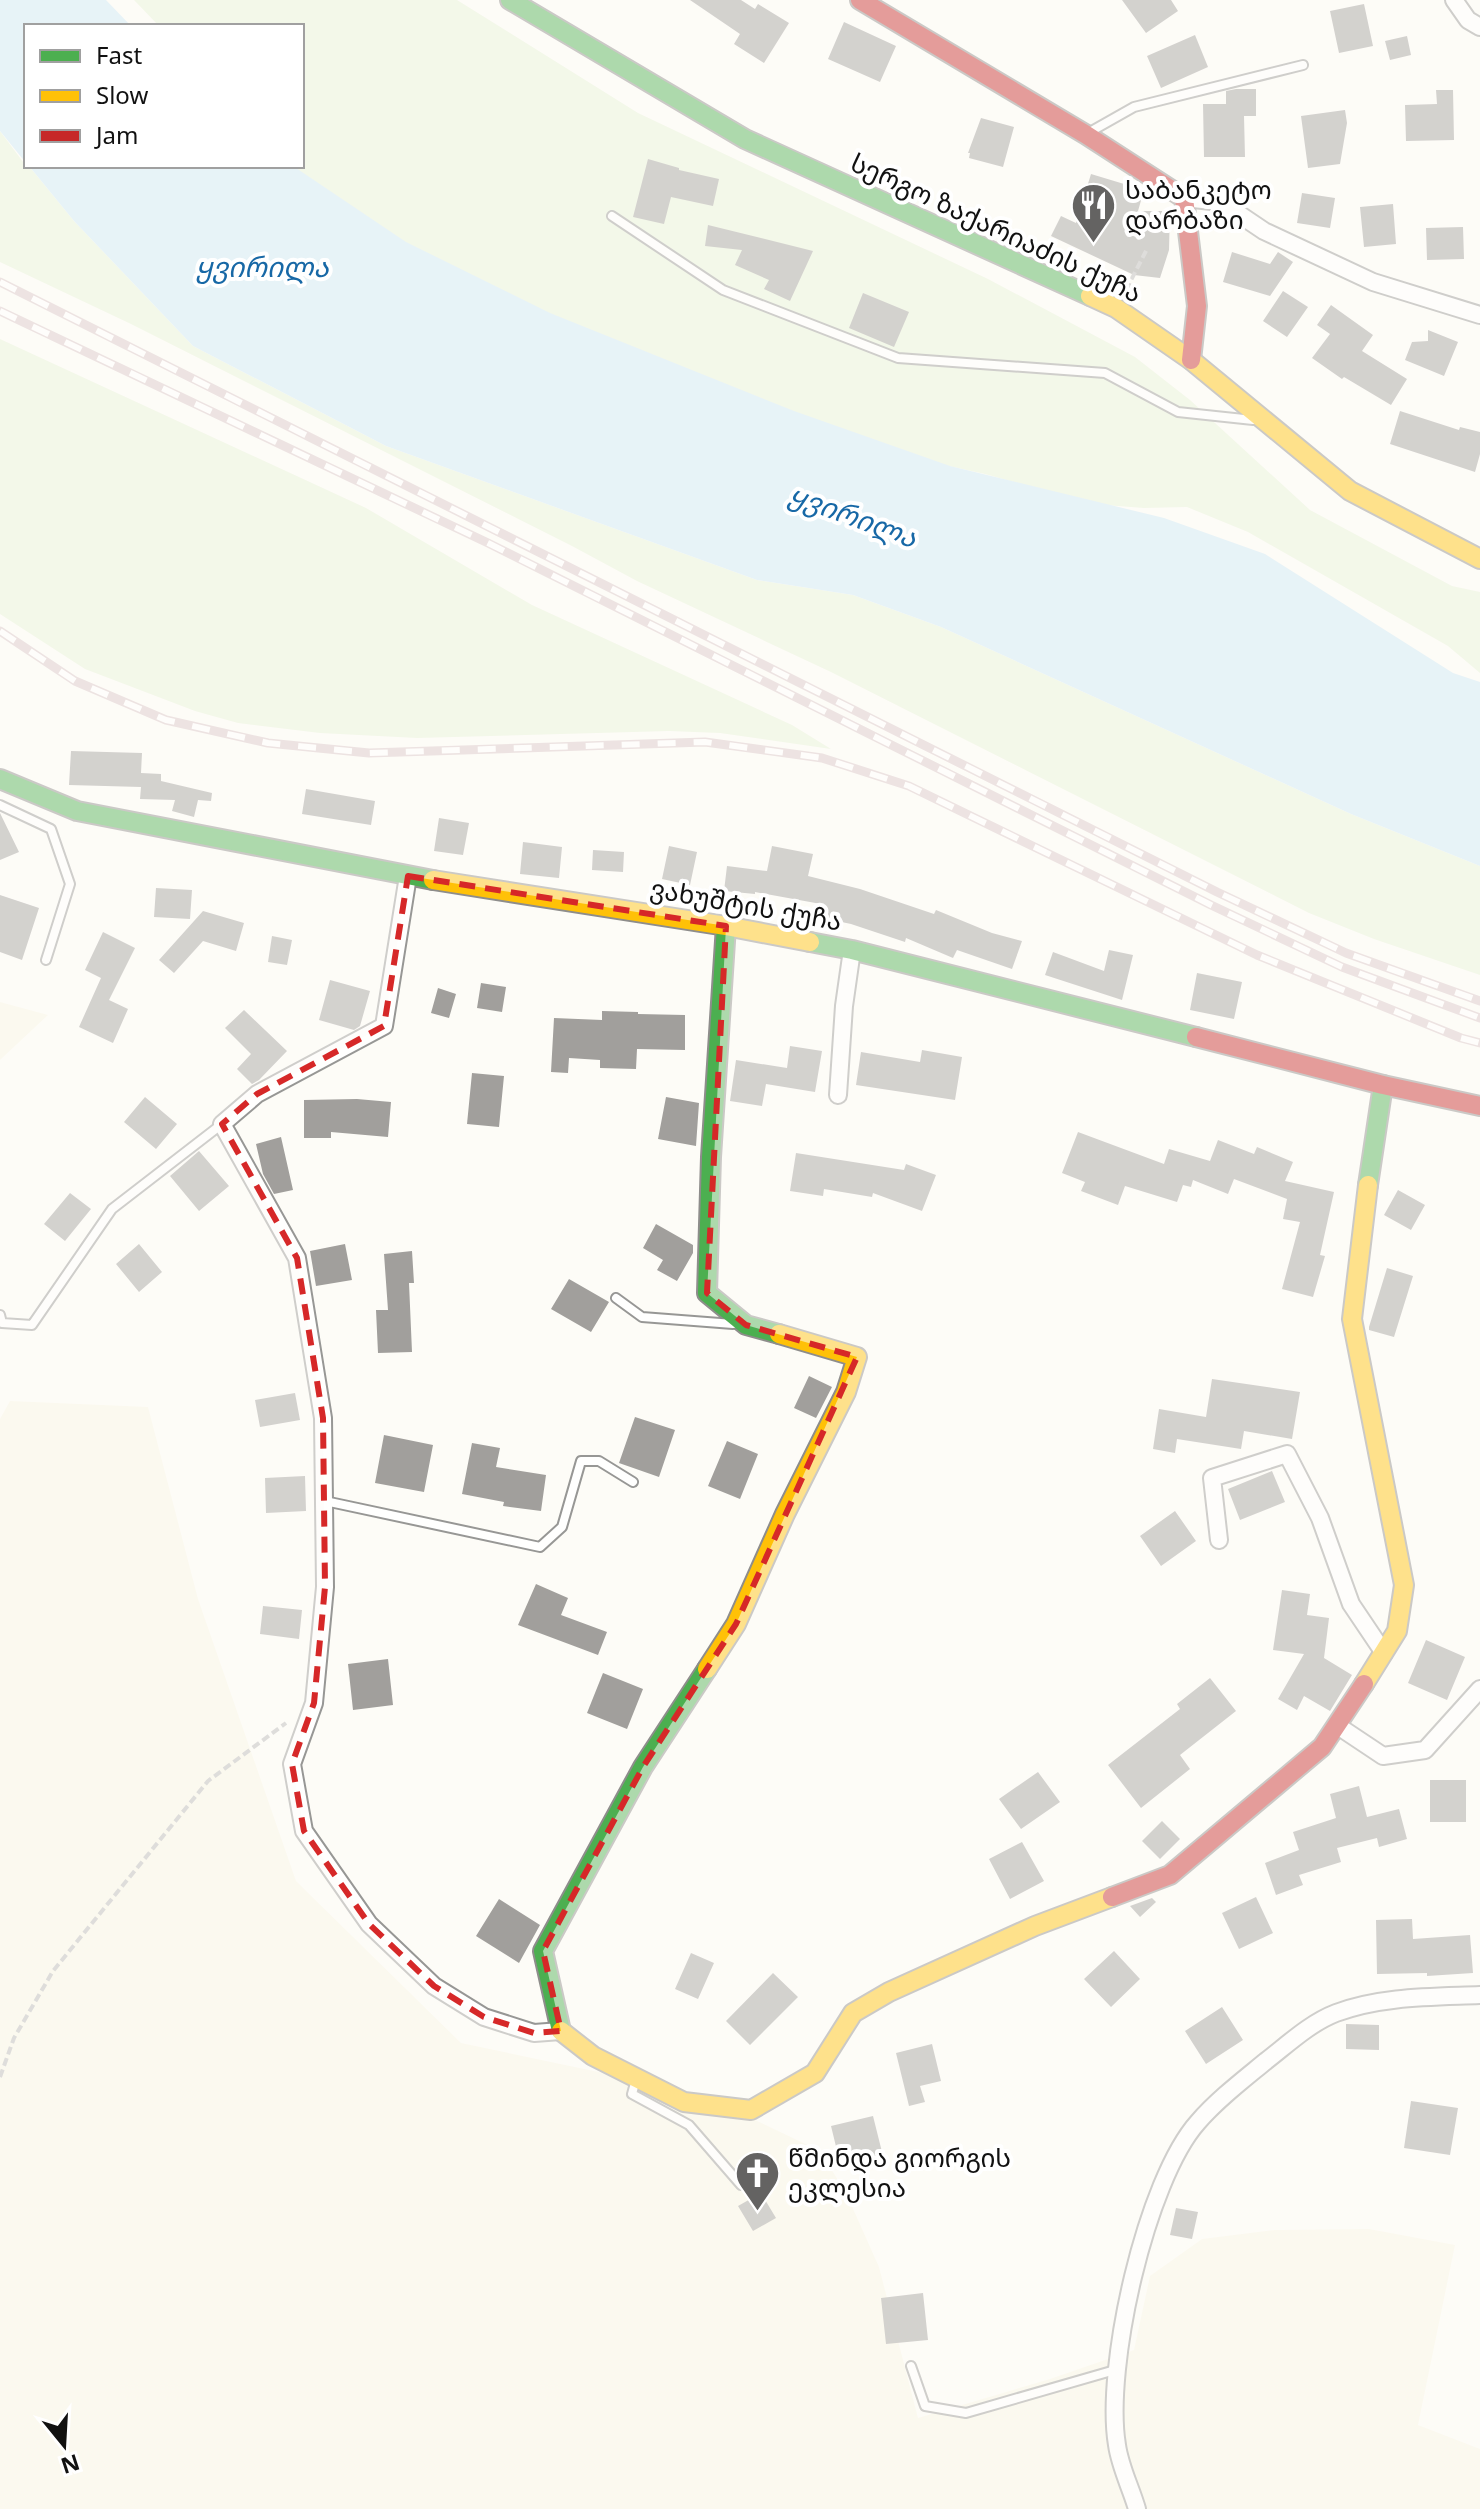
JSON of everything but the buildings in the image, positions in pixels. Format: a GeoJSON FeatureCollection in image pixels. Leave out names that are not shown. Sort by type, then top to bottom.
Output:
{"type":"FeatureCollection","features":[{"type":"Feature","properties":{"kind":"street","name":"სერგო ზაქარიაძის ქუჩა"},"geometry":{"type":"LineString","coordinates":[[510,0],[745,139],[1116,308],[1191,360],[1350,491],[1480,559]]}},
{"type":"Feature","properties":{"kind":"street"},"geometry":{"type":"LineString","coordinates":[[860,0],[1085,134],[1184,198],[1221,202],[1264,231],[1373,282],[1480,315]]}},
{"type":"Feature","properties":{"kind":"street"},"geometry":{"type":"LineString","coordinates":[[1454,0],[1468,20],[1480,27]]}},
{"type":"Feature","properties":{"kind":"street"},"geometry":{"type":"LineString","coordinates":[[1184,198],[1197,306],[1191,360]]}},
{"type":"Feature","properties":{"kind":"street","name":"ვახუშტის ქუჩა"},"geometry":{"type":"LineString","coordinates":[[0,779],[77,811],[408,876],[726,926],[852,950],[1383,1085],[1480,1106]]}},
{"type":"Feature","properties":{"kind":"street"},"geometry":{"type":"LineString","coordinates":[[408,876],[384,1026],[257,1094],[222,1124],[297,1258],[323,1418],[325,1587],[314,1703],[292,1764],[304,1831],[369,1924],[434,1986],[484,2017],[534,2033],[561,2031]]}},
{"type":"Feature","properties":{"kind":"street"},"geometry":{"type":"LineString","coordinates":[[726,926],[711,1157],[707,1293],[746,1325],[857,1357],[846,1392],[785,1514],[736,1624],[643,1767],[543,1951],[561,2031],[593,2056],[684,2102],[751,2110],[815,2073],[853,2013],[889,1992],[1035,1926],[1170,1875],[1322,1747],[1338,1726],[1397,1631],[1404,1585],[1352,1319],[1383,1085]]}},
{"type":"Feature","properties":{"kind":"street"},"geometry":{"type":"LineString","coordinates":[[838,1095],[844,1006],[852,950]]}},
{"type":"Feature","properties":{"kind":"street"},"geometry":{"type":"LineString","coordinates":[[1219,1540],[1212,1478],[1287,1454],[1320,1518],[1351,1604],[1384,1653]]}},
{"type":"Feature","properties":{"kind":"street"},"geometry":{"type":"LineString","coordinates":[[1338,1726],[1383,1756],[1425,1750],[1480,1689]]}},
{"type":"Feature","properties":{"kind":"street"},"geometry":{"type":"LineString","coordinates":[[1137,2509],[1117,2445],[1115,2370],[1130,2288],[1166,2172],[1197,2123],[1233,2088],[1304,2031],[1333,2014],[1359,2005],[1480,1995]]}},
{"type":"Feature","properties":{"kind":"lane"},"geometry":{"type":"LineString","coordinates":[[1085,134],[1134,107],[1303,65]]}},
{"type":"Feature","properties":{"kind":"lane"},"geometry":{"type":"LineString","coordinates":[[612,216],[723,290],[898,358],[1105,373],[1178,412],[1265,421]]}},
{"type":"Feature","properties":{"kind":"lane"},"geometry":{"type":"LineString","coordinates":[[0,805],[51,829],[70,884],[46,960]]}},
{"type":"Feature","properties":{"kind":"lane"},"geometry":{"type":"LineString","coordinates":[[0,1315],[2,1323],[32,1325],[112,1209],[222,1124]]}},
{"type":"Feature","properties":{"kind":"lane"},"geometry":{"type":"LineString","coordinates":[[616,1298],[642,1317],[746,1325]]}},
{"type":"Feature","properties":{"kind":"lane"},"geometry":{"type":"LineString","coordinates":[[324,1501],[540,1547],[562,1527],[581,1461],[599,1461],[633,1482]]}},
{"type":"Feature","properties":{"kind":"lane"},"geometry":{"type":"LineString","coordinates":[[636,2078],[632,2094],[689,2125],[741,2185]]}},
{"type":"Feature","properties":{"kind":"lane"},"geometry":{"type":"LineString","coordinates":[[911,2366],[925,2406],[966,2413],[1115,2370]]}},
{"type":"Feature","properties":{"kind":"path"},"geometry":{"type":"LineString","coordinates":[[1131,280],[1147,249]]}},
{"type":"Feature","properties":{"kind":"path"},"geometry":{"type":"LineString","coordinates":[[0,2077],[14,2038],[53,1971],[208,1781],[314,1703]]}},
{"type":"Feature","properties":{"kind":"highlighted area"},"geometry":{"type":"Polygon","coordinates":[[[408,876],[726,926],[707,1293],[746,1325],[857,1357],[736,1624],[643,1767],[543,1951],[561,2031],[534,2033],[484,2017],[434,1986],[369,1924],[304,1831],[292,1764],[314,1703],[325,1587],[323,1418],[297,1258],[222,1124],[257,1094],[384,1026],[408,876]]]}},
{"type":"Feature","properties":{"kind":"shaded area"},"geometry":{"type":"Polygon","coordinates":[[[0,1002],[48,1015],[0,1060],[0,1002]]]}},
{"type":"Feature","properties":{"kind":"shaded area"},"geometry":{"type":"Polygon","coordinates":[[[10,1401],[148,1407],[198,1599],[296,1881],[461,2043],[670,2087],[726,2106],[820,2151],[846,2193],[879,2267],[918,2418],[1050,2379],[1134,2350],[1150,2276],[1202,2239],[1275,2230],[1369,2229],[1455,2245],[1418,2425],[1480,2449],[1480,2509],[0,2509],[0,1419],[10,1401]]]}},
{"type":"Feature","properties":{"kind":"green space"},"geometry":{"type":"Polygon","coordinates":[[[134,0],[457,0],[638,113],[988,279],[1135,357],[1190,400],[1310,510],[1452,586],[1480,592],[1480,673],[1448,646],[1248,532],[1187,507],[1091,504],[985,474],[785,430],[249,168],[304,168],[304,24],[157,24],[134,0]]]}},
{"type":"Feature","properties":{"kind":"green space"},"geometry":{"type":"Polygon","coordinates":[[[0,131],[24,163],[24,168],[31,168],[74,221],[193,346],[386,446],[757,580],[853,595],[941,627],[1351,814],[1480,866],[1480,975],[1309,913],[831,672],[637,581],[131,324],[0,262],[0,131]]]}},
{"type":"Feature","properties":{"kind":"green space"},"geometry":{"type":"Polygon","coordinates":[[[0,339],[366,508],[532,605],[792,725],[831,749],[720,733],[669,731],[417,738],[320,733],[238,723],[195,711],[85,669],[0,614],[0,339]]]}},
{"type":"Feature","properties":{"kind":"water"},"geometry":{"type":"Polygon","coordinates":[[[0,0],[106,0],[129,24],[24,24],[24,161],[0,131],[0,0]]]}},
{"type":"Feature","properties":{"kind":"water","name":"ყვირილა"},"geometry":{"type":"Polygon","coordinates":[[[31,168],[296,168],[406,242],[550,313],[794,411],[950,466],[1164,518],[1265,554],[1453,673],[1480,682],[1480,866],[1351,814],[941,627],[853,595],[757,580],[386,446],[193,346],[74,221],[31,168]]]}},
{"type":"Feature","properties":{"kind":"railway"},"geometry":{"type":"LineString","coordinates":[[0,282],[1217,892],[1346,953],[1480,1001]]}},
{"type":"Feature","properties":{"kind":"railway"},"geometry":{"type":"LineString","coordinates":[[0,311],[488,543],[1211,905],[1342,967],[1480,1018]]}},
{"type":"Feature","properties":{"kind":"railway"},"geometry":{"type":"LineString","coordinates":[[0,631],[75,681],[166,720],[268,743],[369,753],[705,742],[822,758],[909,786],[1257,955],[1480,1043]]}},
{"type":"Feature","properties":{"kind":"traffic: fast"},"geometry":{"type":"LineString","coordinates":[[510,0],[745,139],[1090,296]]}},
{"type":"Feature","properties":{"kind":"traffic: fast"},"geometry":{"type":"LineString","coordinates":[[0,779],[77,811],[433,880]]}},
{"type":"Feature","properties":{"kind":"traffic: fast"},"geometry":{"type":"LineString","coordinates":[[726,926],[711,1157],[707,1293],[746,1325],[779,1334]]}},
{"type":"Feature","properties":{"kind":"traffic: fast"},"geometry":{"type":"LineString","coordinates":[[810,942],[1196,1037]]}},
{"type":"Feature","properties":{"kind":"traffic: fast"},"geometry":{"type":"LineString","coordinates":[[1368,1185],[1383,1085]]}},
{"type":"Feature","properties":{"kind":"traffic: fast"},"geometry":{"type":"LineString","coordinates":[[561,2031],[543,1951],[643,1767],[707,1669]]}},
{"type":"Feature","properties":{"kind":"traffic: slow"},"geometry":{"type":"LineString","coordinates":[[1090,296],[1116,308],[1191,360],[1350,491],[1480,559]]}},
{"type":"Feature","properties":{"kind":"traffic: slow"},"geometry":{"type":"LineString","coordinates":[[433,880],[810,942]]}},
{"type":"Feature","properties":{"kind":"traffic: slow"},"geometry":{"type":"LineString","coordinates":[[1364,1684],[1397,1631],[1404,1585],[1352,1319],[1368,1185]]}},
{"type":"Feature","properties":{"kind":"traffic: slow"},"geometry":{"type":"LineString","coordinates":[[707,1669],[736,1624],[785,1514],[846,1392],[857,1357],[779,1334]]}},
{"type":"Feature","properties":{"kind":"traffic: slow"},"geometry":{"type":"LineString","coordinates":[[561,2031],[593,2056],[684,2102],[751,2110],[815,2073],[853,2013],[889,1992],[1035,1926],[1112,1897]]}},
{"type":"Feature","properties":{"kind":"traffic: jam"},"geometry":{"type":"LineString","coordinates":[[860,0],[1085,134],[1184,198],[1197,306],[1191,360]]}},
{"type":"Feature","properties":{"kind":"traffic: jam"},"geometry":{"type":"LineString","coordinates":[[1196,1037],[1383,1085],[1480,1106]]}},
{"type":"Feature","properties":{"kind":"traffic: jam"},"geometry":{"type":"LineString","coordinates":[[1112,1897],[1170,1875],[1322,1747],[1364,1684]]}},
{"type":"Feature","properties":{"kind":"place","name":"საბანკეტო დარბაზი"},"geometry":{"type":"Point","coordinates":[1094,244]}},
{"type":"Feature","properties":{"kind":"place","name":"წმინდა გიორგის ეკლესია"},"geometry":{"type":"Point","coordinates":[757,2212]}}]}
